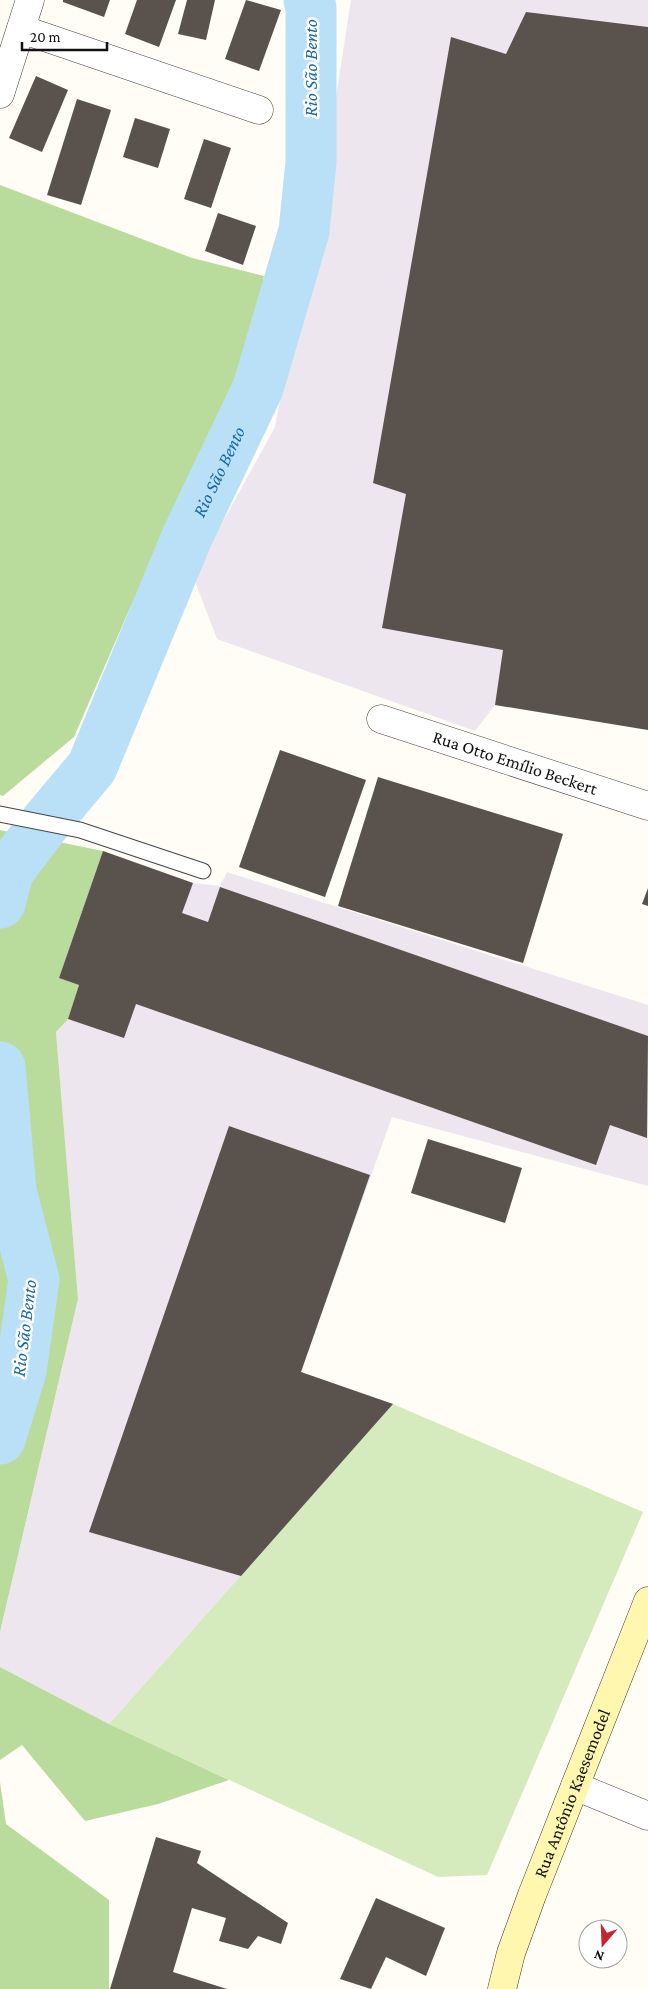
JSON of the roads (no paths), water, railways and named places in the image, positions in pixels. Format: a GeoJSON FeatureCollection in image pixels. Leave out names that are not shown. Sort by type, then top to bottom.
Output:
{"type":"FeatureCollection","features":[{"type":"Feature","properties":{"kind":"main road","name":"Rua Antônio Kaesemodel"},"geometry":{"type":"LineString","coordinates":[[502,1989],[511,1953],[532,1895],[648,1601]]}},
{"type":"Feature","properties":{"kind":"street"},"geometry":{"type":"LineString","coordinates":[[0,94],[10,26],[30,0]]}},
{"type":"Feature","properties":{"kind":"street"},"geometry":{"type":"LineString","coordinates":[[10,26],[259,110]]}},
{"type":"Feature","properties":{"kind":"street","name":"Rua Otto Emílio Beckert"},"geometry":{"type":"LineString","coordinates":[[381,719],[648,806]]}},
{"type":"Feature","properties":{"kind":"street"},"geometry":{"type":"LineString","coordinates":[[575,1786],[648,1816]]}},
{"type":"Feature","properties":{"kind":"lane"},"geometry":{"type":"LineString","coordinates":[[0,814],[80,830],[203,871]]}},
{"type":"Feature","properties":{"kind":"waterway","name":"Rio São Bento"},"geometry":{"type":"LineString","coordinates":[[0,903],[8,872],[45,823],[92,767],[187,537],[258,388],[304,231],[311,162],[311,8],[309,0]]}},
{"type":"Feature","properties":{"kind":"waterway","name":"Rio São Bento"},"geometry":{"type":"LineString","coordinates":[[0,1067],[11,1191],[34,1280],[21,1371],[0,1439]]}}]}
